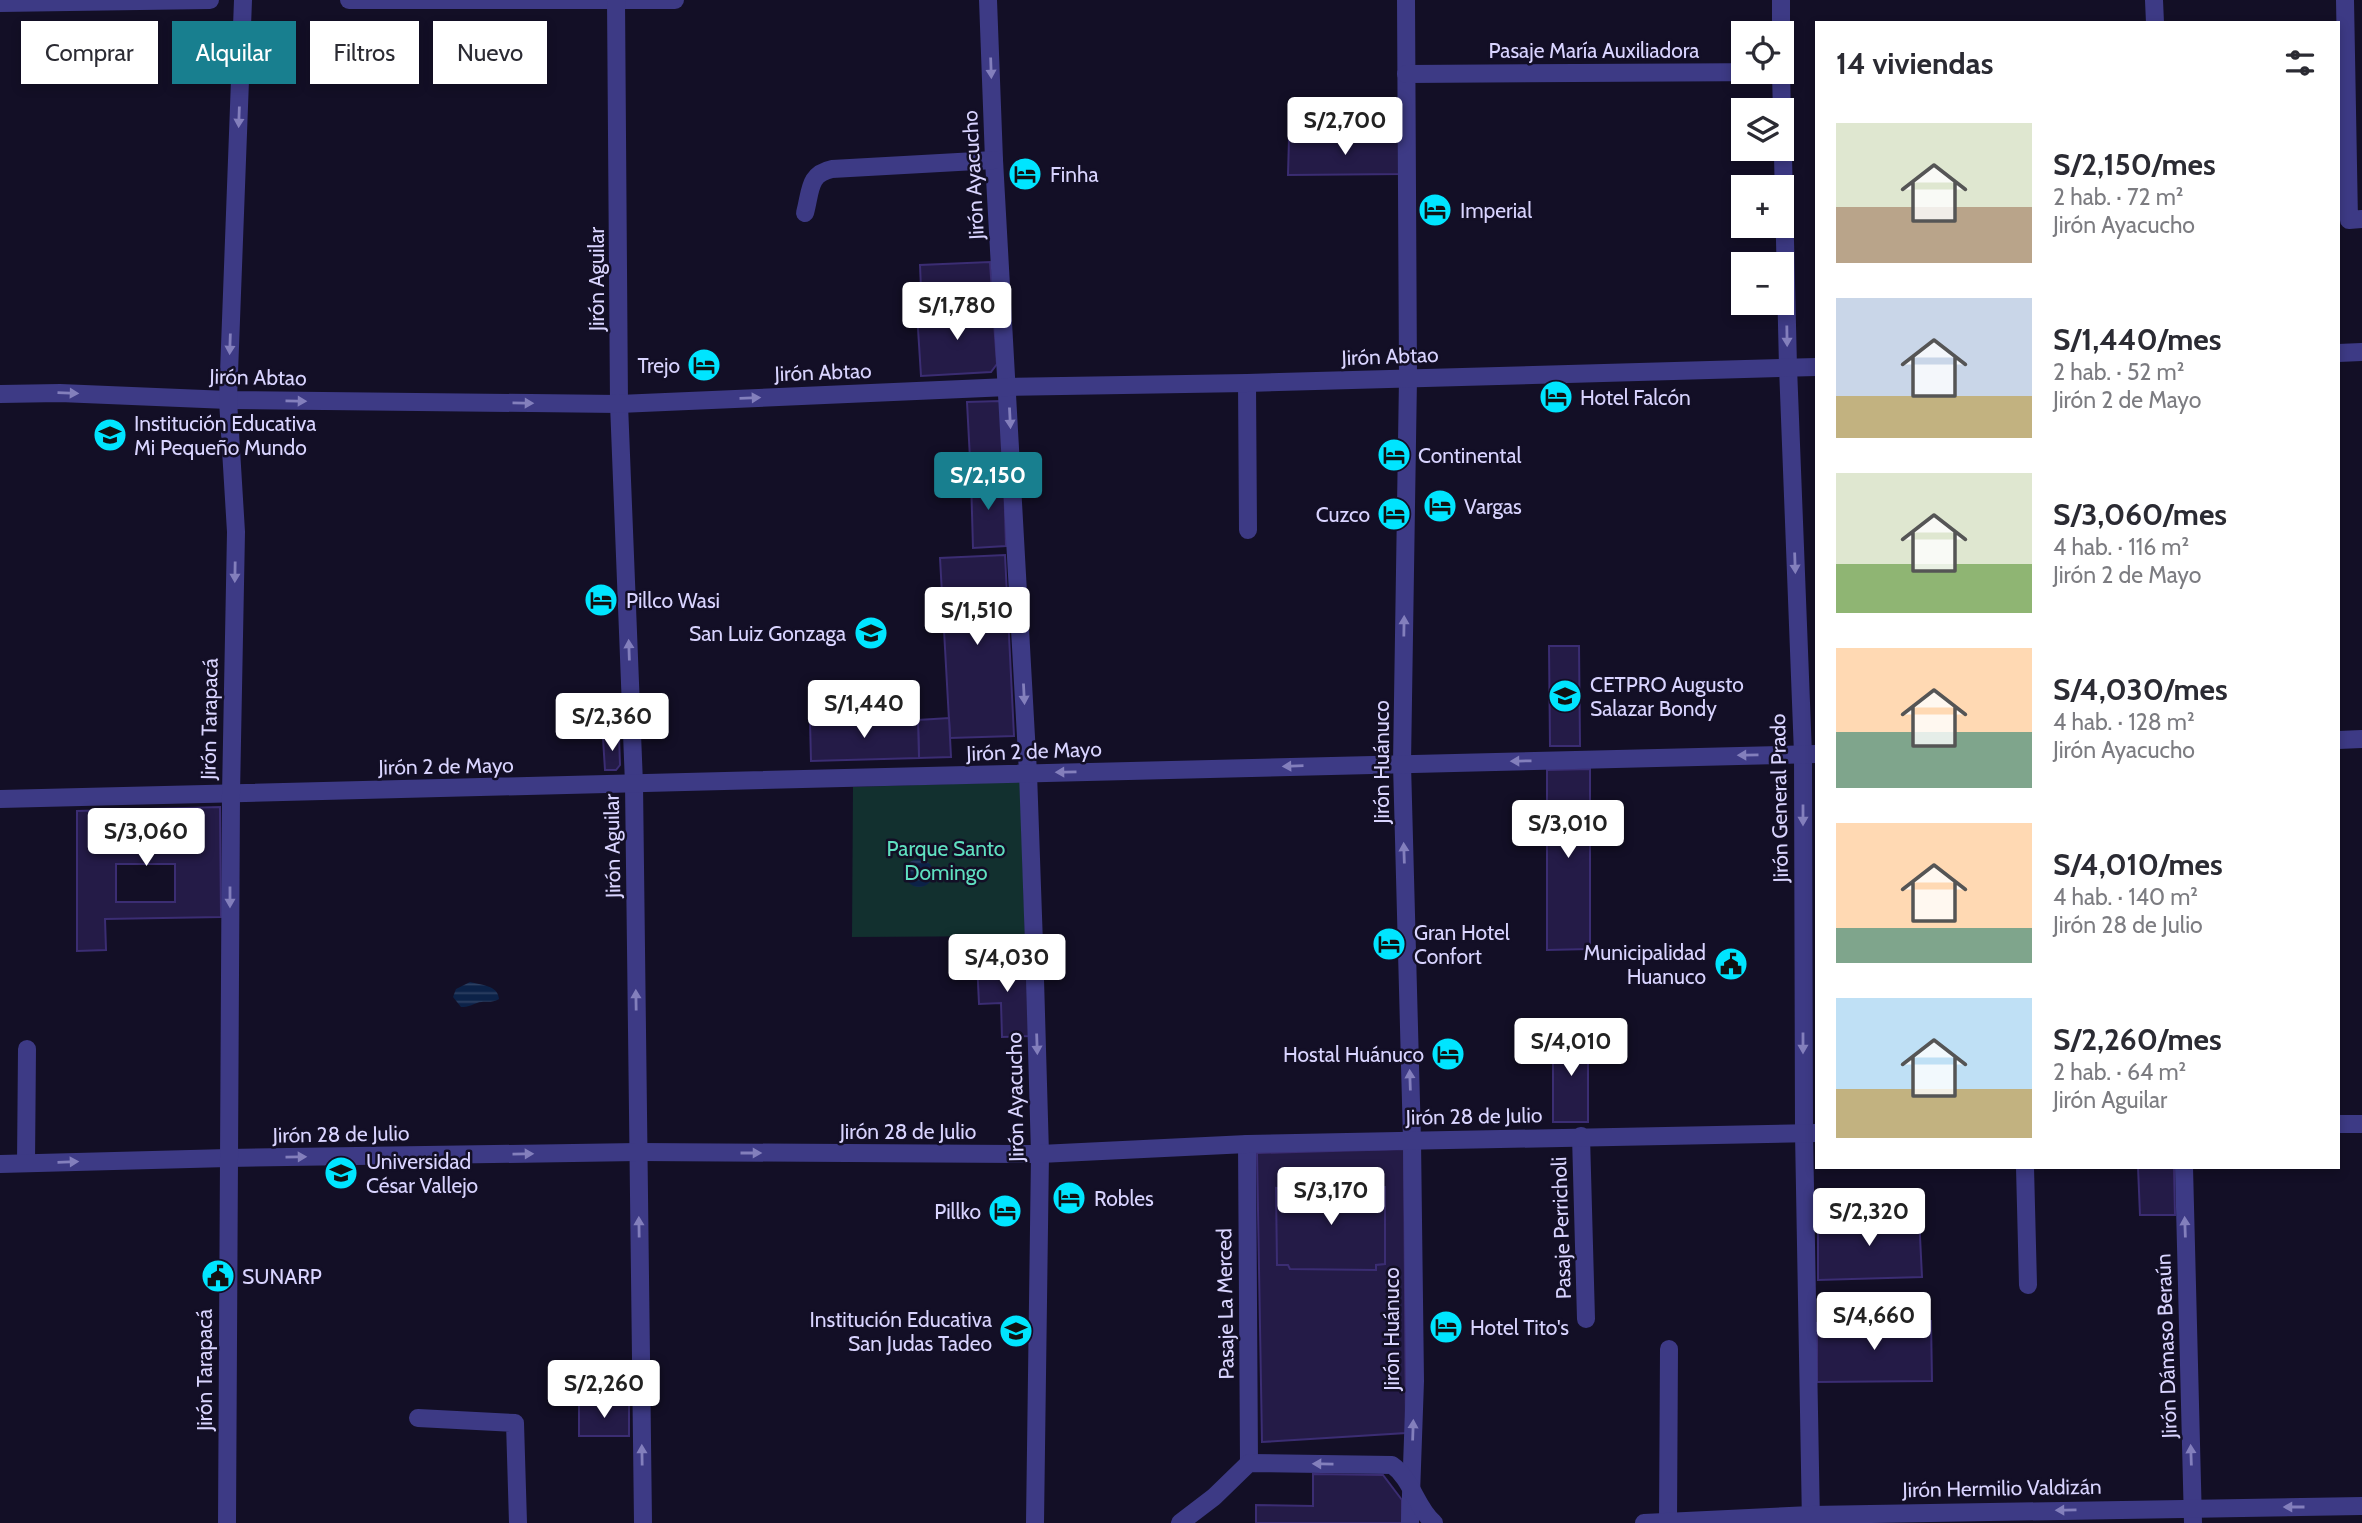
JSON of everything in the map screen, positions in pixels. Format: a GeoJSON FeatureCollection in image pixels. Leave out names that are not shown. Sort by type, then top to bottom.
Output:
{"type":"FeatureCollection","features":[{"type":"Feature","properties":{"kind":"street"},"geometry":{"type":"LineString","coordinates":[[0,3],[210,0]]}},
{"type":"Feature","properties":{"kind":"street","name":"Jirón Tarapacá"},"geometry":{"type":"LineString","coordinates":[[227,1523],[231,794],[236,531],[228,400],[243,0]]}},
{"type":"Feature","properties":{"kind":"street"},"geometry":{"type":"LineString","coordinates":[[349,0],[675,0]]}},
{"type":"Feature","properties":{"kind":"street","name":"Jirón Ayacucho"},"geometry":{"type":"LineString","coordinates":[[988,0],[994,160],[1028,773],[1040,1154],[1035,1523]]}},
{"type":"Feature","properties":{"kind":"street","name":"Jirón Huánuco"},"geometry":{"type":"LineString","coordinates":[[1406,0],[1408,378],[1402,764],[1415,1381],[1410,1523]]}},
{"type":"Feature","properties":{"kind":"street"},"geometry":{"type":"LineString","coordinates":[[1781,0],[1781,21]]}},
{"type":"Feature","properties":{"kind":"street"},"geometry":{"type":"LineString","coordinates":[[2154,0],[2155,21]]}},
{"type":"Feature","properties":{"kind":"street"},"geometry":{"type":"LineString","coordinates":[[2345,0],[2349,220],[2362,219]]}},
{"type":"Feature","properties":{"kind":"street","name":"Jirón Aguilar"},"geometry":{"type":"LineString","coordinates":[[616,1],[619,404],[634,784],[643,1523]]}},
{"type":"Feature","properties":{"kind":"street","name":"Pasaje María Auxiliadora"},"geometry":{"type":"LineString","coordinates":[[1406,74],[1731,72]]}},
{"type":"Feature","properties":{"kind":"street","name":"Jirón General Prado"},"geometry":{"type":"LineString","coordinates":[[1781,84],[1787,367],[1810,754],[1811,1519]]}},
{"type":"Feature","properties":{"kind":"street"},"geometry":{"type":"LineString","coordinates":[[805,213],[814,177],[820,171],[994,160]]}},
{"type":"Feature","properties":{"kind":"street"},"geometry":{"type":"LineString","coordinates":[[2340,353],[2362,352]]}},
{"type":"Feature","properties":{"kind":"street","name":"Jirón Abtao"},"geometry":{"type":"LineString","coordinates":[[0,394],[60,393],[228,400],[619,404],[1008,387],[1815,367]]}},
{"type":"Feature","properties":{"kind":"street"},"geometry":{"type":"LineString","coordinates":[[1247,383],[1248,530]]}},
{"type":"Feature","properties":{"kind":"street"},"geometry":{"type":"LineString","coordinates":[[2340,740],[2362,739]]}},
{"type":"Feature","properties":{"kind":"street","name":"Jirón 2 de Mayo"},"geometry":{"type":"LineString","coordinates":[[0,799],[1810,754]]}},
{"type":"Feature","properties":{"kind":"street"},"geometry":{"type":"LineString","coordinates":[[26,1163],[27,1049]]}},
{"type":"Feature","properties":{"kind":"street"},"geometry":{"type":"LineString","coordinates":[[2340,1124],[2362,1124]]}},
{"type":"Feature","properties":{"kind":"street","name":"Jirón 28 de Julio"},"geometry":{"type":"LineString","coordinates":[[0,1164],[638,1153],[1040,1154],[1247,1144],[1810,1133]]}},
{"type":"Feature","properties":{"kind":"street","name":"Pasaje Perricholi"},"geometry":{"type":"LineString","coordinates":[[1581,1136],[1586,1319]]}},
{"type":"Feature","properties":{"kind":"street","name":"Pasaje La Merced"},"geometry":{"type":"LineString","coordinates":[[1247,1144],[1250,1463]]}},
{"type":"Feature","properties":{"kind":"street"},"geometry":{"type":"LineString","coordinates":[[2025,1169],[2028,1285]]}},
{"type":"Feature","properties":{"kind":"street","name":"Jirón Dámaso Beraún"},"geometry":{"type":"LineString","coordinates":[[2184,1169],[2193,1515]]}},
{"type":"Feature","properties":{"kind":"street"},"geometry":{"type":"LineString","coordinates":[[1668,1522],[1669,1349]]}},
{"type":"Feature","properties":{"kind":"street"},"geometry":{"type":"LineString","coordinates":[[418,1418],[515,1423],[518,1523]]}},
{"type":"Feature","properties":{"kind":"street"},"geometry":{"type":"LineString","coordinates":[[1180,1523],[1214,1497],[1250,1463],[1392,1465],[1402,1473],[1410,1490],[1434,1523]]}},
{"type":"Feature","properties":{"kind":"street","name":"Jirón Hermilio Valdizán"},"geometry":{"type":"LineString","coordinates":[[1644,1523],[2193,1515],[2362,1506]]}},
{"type":"Feature","properties":{"kind":"green space","name":"Parque Santo Domingo"},"geometry":{"type":"Polygon","coordinates":[[[1020,782],[1025,936],[852,937],[853,787],[1020,782]]]}},
{"type":"Feature","properties":{"kind":"water"},"geometry":{"type":"Polygon","coordinates":[[[919,859],[929,863],[933,873],[929,883],[919,887],[909,883],[905,873],[909,863],[919,859]]]}},
{"type":"Feature","properties":{"kind":"water"},"geometry":{"type":"Polygon","coordinates":[[[470,982],[492,988],[499,999],[461,1007],[453,997],[456,989],[470,982]]]}},
{"type":"Feature","properties":{"kind":"building"},"geometry":{"type":"Polygon","coordinates":[[[1289,138],[1402,140],[1403,174],[1288,175],[1289,138]]]}},
{"type":"Feature","properties":{"kind":"building"},"geometry":{"type":"Polygon","coordinates":[[[990,262],[993,308],[922,313],[920,265],[990,262]]]}},
{"type":"Feature","properties":{"kind":"building"},"geometry":{"type":"Polygon","coordinates":[[[993,308],[997,364],[991,372],[921,376],[917,313],[993,308]]]}},
{"type":"Feature","properties":{"kind":"building"},"geometry":{"type":"Polygon","coordinates":[[[1001,401],[1004,477],[971,478],[967,402],[1001,401]]]}},
{"type":"Feature","properties":{"kind":"building"},"geometry":{"type":"Polygon","coordinates":[[[1004,477],[1006,546],[973,548],[971,478],[1004,477]]]}},
{"type":"Feature","properties":{"kind":"building"},"geometry":{"type":"Polygon","coordinates":[[[1005,555],[1014,736],[950,738],[940,558],[1005,555]]]}},
{"type":"Feature","properties":{"kind":"building","name":"CETPRO Augusto Salazar Bondy"},"geometry":{"type":"Polygon","coordinates":[[[1549,646],[1579,646],[1580,746],[1550,746],[1549,646]]]}},
{"type":"Feature","properties":{"kind":"building"},"geometry":{"type":"Polygon","coordinates":[[[949,718],[951,757],[919,758],[918,720],[949,718]]]}},
{"type":"Feature","properties":{"kind":"building"},"geometry":{"type":"Polygon","coordinates":[[[918,720],[919,758],[811,761],[810,721],[918,720]]]}},
{"type":"Feature","properties":{"kind":"building"},"geometry":{"type":"Polygon","coordinates":[[[619,736],[620,765],[616,770],[605,770],[603,738],[619,736]]]}},
{"type":"Feature","properties":{"kind":"building"},"geometry":{"type":"Polygon","coordinates":[[[1590,769],[1590,949],[1547,950],[1547,770],[1590,769]]]}},
{"type":"Feature","properties":{"kind":"building"},"geometry":{"type":"Polygon","coordinates":[[[220,807],[221,917],[105,919],[106,950],[77,951],[77,811],[220,807]],[[116,864],[116,902],[175,902],[175,864],[116,864]]]}},
{"type":"Feature","properties":{"kind":"building"},"geometry":{"type":"Polygon","coordinates":[[[1027,960],[1031,1036],[1002,1037],[1001,1003],[979,1004],[977,961],[1027,960]]]}},
{"type":"Feature","properties":{"kind":"building"},"geometry":{"type":"Polygon","coordinates":[[[1553,1034],[1588,1034],[1588,1122],[1553,1122],[1553,1034]]]}},
{"type":"Feature","properties":{"kind":"building"},"geometry":{"type":"Polygon","coordinates":[[[1404,1149],[1406,1433],[1262,1442],[1257,1153],[1404,1149]]]}},
{"type":"Feature","properties":{"kind":"building"},"geometry":{"type":"Polygon","coordinates":[[[2138,1169],[2174,1169],[2175,1215],[2140,1215],[2138,1169]]]}},
{"type":"Feature","properties":{"kind":"building"},"geometry":{"type":"Polygon","coordinates":[[[1332,1183],[1369,1183],[1369,1187],[1385,1187],[1385,1264],[1376,1265],[1376,1270],[1290,1269],[1288,1265],[1277,1265],[1276,1188],[1291,1190],[1291,1186],[1331,1187],[1332,1183]]]}},
{"type":"Feature","properties":{"kind":"building"},"geometry":{"type":"Polygon","coordinates":[[[1919,1216],[1922,1277],[1818,1280],[1818,1220],[1919,1216]]]}},
{"type":"Feature","properties":{"kind":"building"},"geometry":{"type":"Polygon","coordinates":[[[1931,1321],[1932,1381],[1817,1382],[1817,1323],[1931,1321]]]}},
{"type":"Feature","properties":{"kind":"building"},"geometry":{"type":"Polygon","coordinates":[[[579,1405],[629,1405],[629,1436],[579,1436],[579,1405]]]}},
{"type":"Feature","properties":{"kind":"building"},"geometry":{"type":"Polygon","coordinates":[[[1313,1474],[1383,1475],[1402,1500],[1402,1523],[1256,1523],[1256,1505],[1313,1506],[1313,1474]]]}},
{"type":"Feature","properties":{"kind":"place","name":"Finha"},"geometry":{"type":"Point","coordinates":[1025,174]}},
{"type":"Feature","properties":{"kind":"place","name":"Imperial"},"geometry":{"type":"Point","coordinates":[1435,210]}},
{"type":"Feature","properties":{"kind":"place","name":"Trejo"},"geometry":{"type":"Point","coordinates":[704,365]}},
{"type":"Feature","properties":{"kind":"place","name":"Hotel Falcón"},"geometry":{"type":"Point","coordinates":[1556,397]}},
{"type":"Feature","properties":{"kind":"place","name":"Institución Educativa Mi Pequeño Mundo"},"geometry":{"type":"Point","coordinates":[110,435]}},
{"type":"Feature","properties":{"kind":"place","name":"Continental"},"geometry":{"type":"Point","coordinates":[1394,455]}},
{"type":"Feature","properties":{"kind":"place","name":"Vargas"},"geometry":{"type":"Point","coordinates":[1440,506]}},
{"type":"Feature","properties":{"kind":"place","name":"Cuzco"},"geometry":{"type":"Point","coordinates":[1394,514]}},
{"type":"Feature","properties":{"kind":"place","name":"Pillco Wasi"},"geometry":{"type":"Point","coordinates":[601,600]}},
{"type":"Feature","properties":{"kind":"place","name":"San Luiz Gonzaga"},"geometry":{"type":"Point","coordinates":[871,633]}},
{"type":"Feature","properties":{"kind":"place","name":"CETPRO Augusto Salazar Bondy"},"geometry":{"type":"Point","coordinates":[1565,696]}},
{"type":"Feature","properties":{"kind":"place","name":"Gran Hotel Confort"},"geometry":{"type":"Point","coordinates":[1389,944]}},
{"type":"Feature","properties":{"kind":"place","name":"Municipalidad Huanuco"},"geometry":{"type":"Point","coordinates":[1731,964]}},
{"type":"Feature","properties":{"kind":"place","name":"Hostal Huánuco"},"geometry":{"type":"Point","coordinates":[1448,1054]}},
{"type":"Feature","properties":{"kind":"place","name":"Universidad César Vallejo"},"geometry":{"type":"Point","coordinates":[341,1173]}},
{"type":"Feature","properties":{"kind":"place","name":"Robles"},"geometry":{"type":"Point","coordinates":[1069,1198]}},
{"type":"Feature","properties":{"kind":"place","name":"Pillko"},"geometry":{"type":"Point","coordinates":[1005,1211]}},
{"type":"Feature","properties":{"kind":"place","name":"SUNARP"},"geometry":{"type":"Point","coordinates":[218,1276]}},
{"type":"Feature","properties":{"kind":"place","name":"Hotel Tito's"},"geometry":{"type":"Point","coordinates":[1446,1327]}},
{"type":"Feature","properties":{"kind":"place","name":"Institución Educativa San Judas Tadeo"},"geometry":{"type":"Point","coordinates":[1016,1331]}}]}
